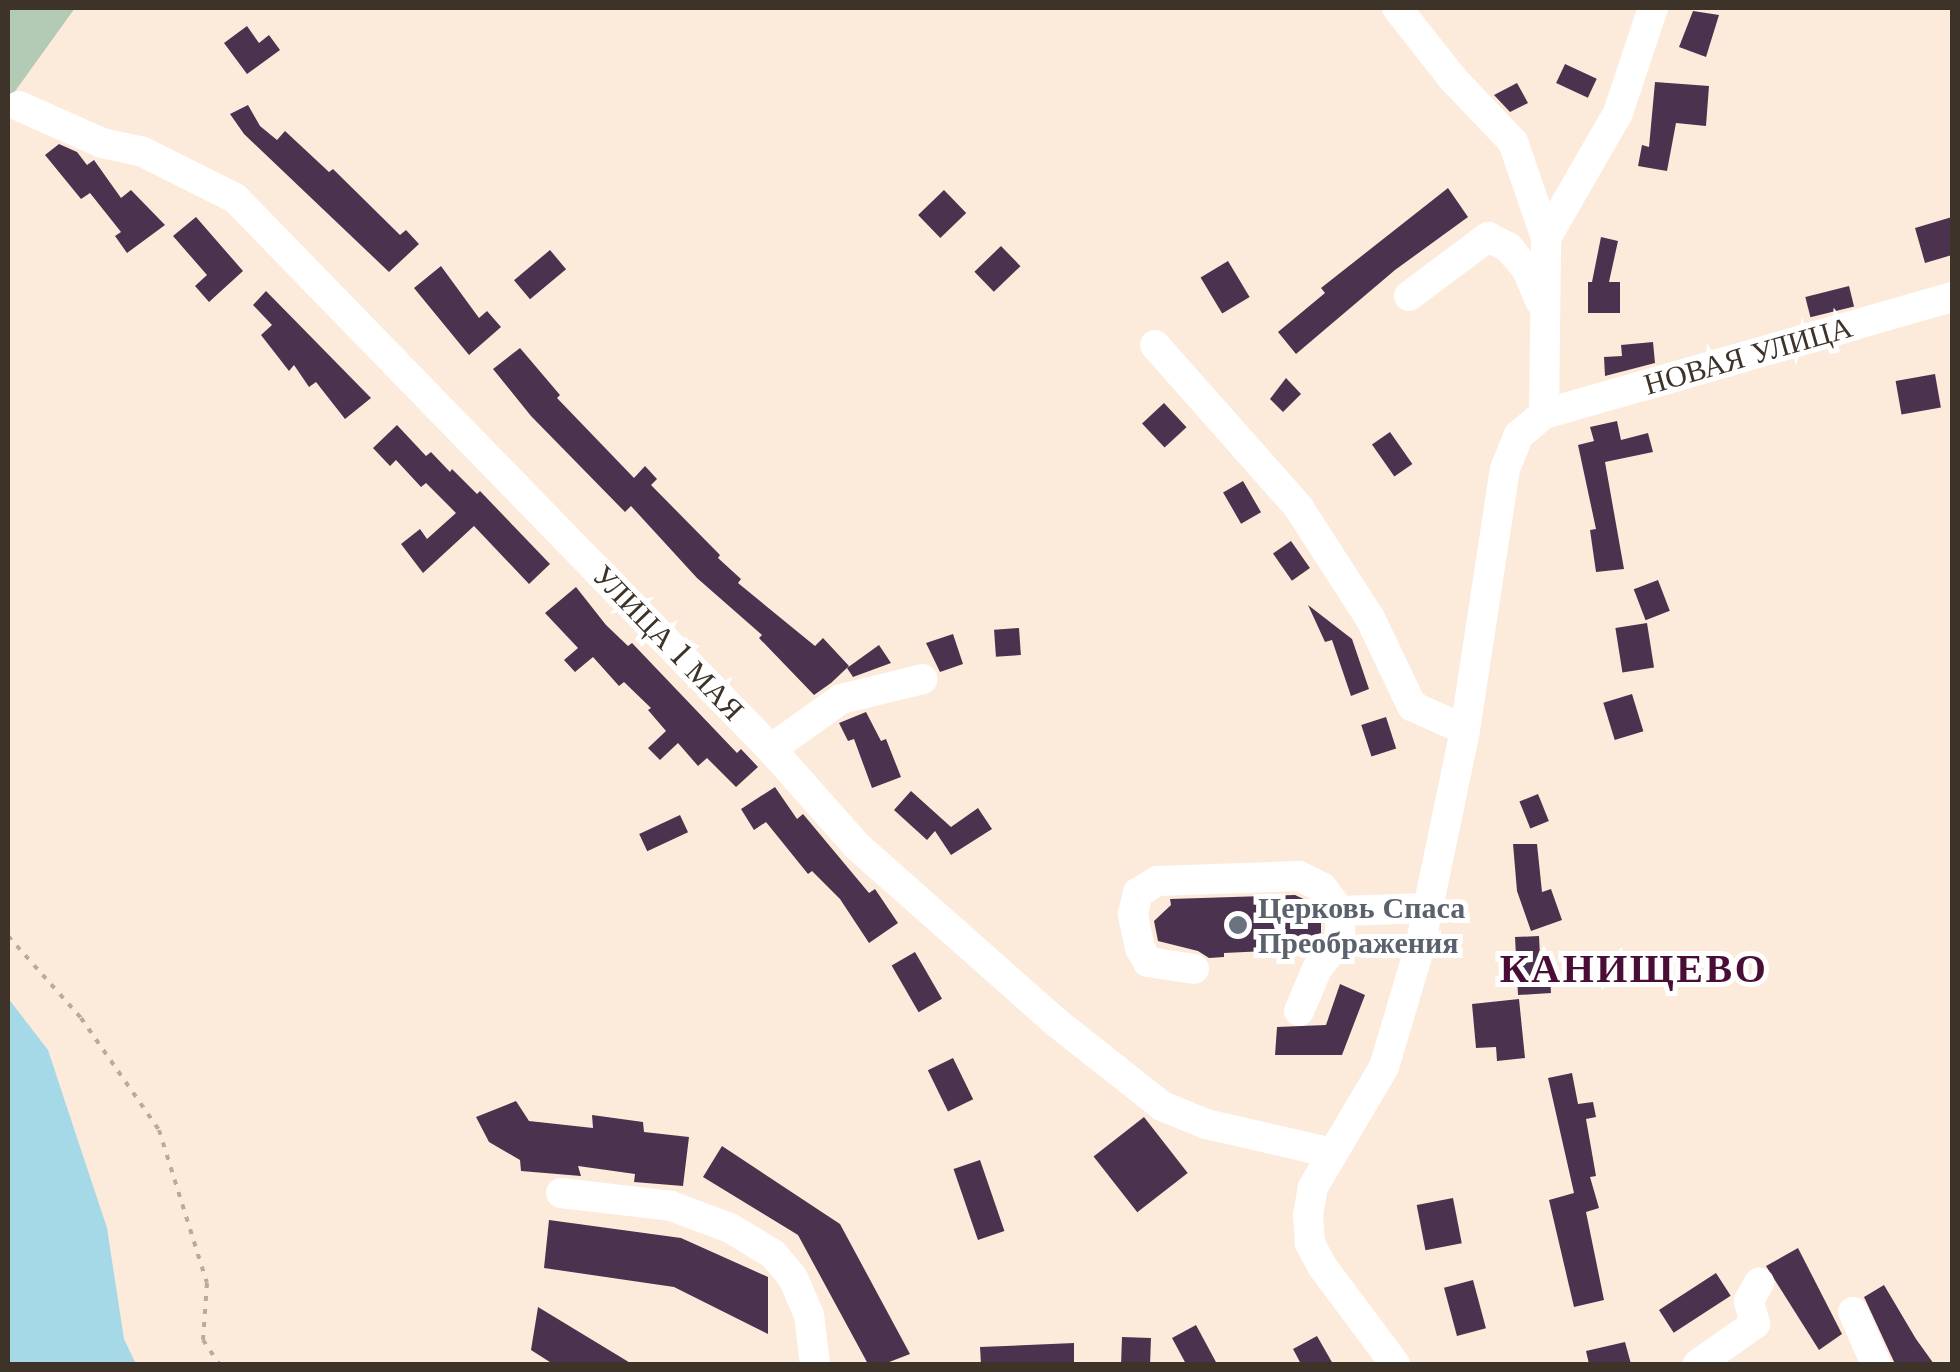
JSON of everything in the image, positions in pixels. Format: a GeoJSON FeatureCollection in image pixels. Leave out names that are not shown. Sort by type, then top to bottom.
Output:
{"type":"FeatureCollection","features":[{"type":"Feature","properties":{"kind":"street"},"geometry":{"type":"LineString","coordinates":[[1394,1364],[1322,1266],[1310,1243],[1313,1187],[1384,1066],[1428,908],[1465,730],[1504,469],[1519,436],[1544,414],[1542,308],[1546,238],[1513,142],[1453,80],[1397,8]]}},
{"type":"Feature","properties":{"kind":"street"},"geometry":{"type":"LineString","coordinates":[[1546,238],[1618,113],[1653,8]]}},
{"type":"Feature","properties":{"kind":"street","name":"УЛИЦА 1 МАЯ"},"geometry":{"type":"LineString","coordinates":[[20,106],[102,143],[141,151],[235,198],[771,750],[858,846],[1056,1022],[1162,1106],[1206,1124],[1333,1152]]}},
{"type":"Feature","properties":{"kind":"street"},"geometry":{"type":"LineString","coordinates":[[1410,296],[1488,237],[1508,247],[1527,270],[1542,308]]}},
{"type":"Feature","properties":{"kind":"street","name":"НОВАЯ УЛИЦА"},"geometry":{"type":"LineString","coordinates":[[1544,414],[1952,297]]}},
{"type":"Feature","properties":{"kind":"street"},"geometry":{"type":"LineString","coordinates":[[1155,344],[1300,508],[1370,618],[1412,706],[1465,730]]}},
{"type":"Feature","properties":{"kind":"street"},"geometry":{"type":"LineString","coordinates":[[771,750],[841,698],[923,679]]}},
{"type":"Feature","properties":{"kind":"street"},"geometry":{"type":"LineString","coordinates":[[1194,969],[1148,962],[1140,948],[1138,894],[1157,881],[1266,874],[1299,876],[1322,886],[1340,911],[1340,940],[1316,969],[1300,1011]]}},
{"type":"Feature","properties":{"kind":"street"},"geometry":{"type":"LineString","coordinates":[[1340,911],[1428,908]]}},
{"type":"Feature","properties":{"kind":"street"},"geometry":{"type":"LineString","coordinates":[[561,1193],[671,1206],[730,1228],[773,1254],[793,1278],[809,1316],[815,1364]]}},
{"type":"Feature","properties":{"kind":"street"},"geometry":{"type":"LineString","coordinates":[[1698,1364],[1756,1324],[1750,1301],[1759,1283]]}},
{"type":"Feature","properties":{"kind":"street"},"geometry":{"type":"LineString","coordinates":[[1853,1312],[1876,1364]]}},
{"type":"Feature","properties":{"kind":"path"},"geometry":{"type":"LineString","coordinates":[[8,936],[82,1018],[160,1130],[207,1283],[203,1340],[219,1364]]}},
{"type":"Feature","properties":{"kind":"green space"},"geometry":{"type":"Polygon","coordinates":[[[8,8],[75,8],[8,101],[8,8]]]}},
{"type":"Feature","properties":{"kind":"water"},"geometry":{"type":"Polygon","coordinates":[[[8,998],[48,1050],[107,1228],[124,1339],[136,1364],[8,1364],[8,998]]]}},
{"type":"Feature","properties":{"kind":"building"},"geometry":{"type":"Polygon","coordinates":[[[1693,11],[1719,15],[1706,57],[1679,47],[1693,11]]]}},
{"type":"Feature","properties":{"kind":"building"},"geometry":{"type":"Polygon","coordinates":[[[247,26],[259,43],[269,35],[280,50],[247,74],[224,43],[247,26]]]}},
{"type":"Feature","properties":{"kind":"building"},"geometry":{"type":"Polygon","coordinates":[[[1565,64],[1597,79],[1588,98],[1556,83],[1565,64]]]}},
{"type":"Feature","properties":{"kind":"building"},"geometry":{"type":"Polygon","coordinates":[[[1655,82],[1709,86],[1706,126],[1676,123],[1667,171],[1638,166],[1642,145],[1649,147],[1655,82]]]}},
{"type":"Feature","properties":{"kind":"building"},"geometry":{"type":"Polygon","coordinates":[[[1517,83],[1528,103],[1510,112],[1494,95],[1517,83]]]}},
{"type":"Feature","properties":{"kind":"building"},"geometry":{"type":"Polygon","coordinates":[[[248,105],[260,126],[277,140],[285,131],[329,172],[333,169],[400,235],[406,230],[419,244],[389,272],[244,134],[230,114],[248,105]]]}},
{"type":"Feature","properties":{"kind":"building"},"geometry":{"type":"Polygon","coordinates":[[[59,144],[77,152],[87,165],[94,160],[121,198],[131,190],[165,225],[127,253],[115,236],[121,232],[90,193],[81,199],[45,155],[59,144]]]}},
{"type":"Feature","properties":{"kind":"building"},"geometry":{"type":"Polygon","coordinates":[[[1448,188],[1468,217],[1395,270],[1296,354],[1278,332],[1325,293],[1321,288],[1448,188]]]}},
{"type":"Feature","properties":{"kind":"building"},"geometry":{"type":"Polygon","coordinates":[[[944,190],[966,213],[940,238],[918,215],[944,190]]]}},
{"type":"Feature","properties":{"kind":"building"},"geometry":{"type":"Polygon","coordinates":[[[196,217],[243,271],[209,302],[195,286],[207,275],[173,236],[196,217]]]}},
{"type":"Feature","properties":{"kind":"building"},"geometry":{"type":"Polygon","coordinates":[[[1952,217],[1952,255],[1925,263],[1915,228],[1952,217]]]}},
{"type":"Feature","properties":{"kind":"building"},"geometry":{"type":"Polygon","coordinates":[[[1601,237],[1618,241],[1609,282],[1620,282],[1620,313],[1588,313],[1588,282],[1592,282],[1601,237]]]}},
{"type":"Feature","properties":{"kind":"building"},"geometry":{"type":"Polygon","coordinates":[[[1001,246],[1020,266],[994,292],[974,272],[1001,246]]]}},
{"type":"Feature","properties":{"kind":"building"},"geometry":{"type":"Polygon","coordinates":[[[550,250],[566,269],[530,299],[514,280],[550,250]]]}},
{"type":"Feature","properties":{"kind":"building"},"geometry":{"type":"Polygon","coordinates":[[[1228,261],[1250,297],[1222,313],[1201,277],[1228,261]]]}},
{"type":"Feature","properties":{"kind":"building"},"geometry":{"type":"Polygon","coordinates":[[[441,266],[479,318],[487,311],[501,327],[469,355],[414,288],[441,266]]]}},
{"type":"Feature","properties":{"kind":"building"},"geometry":{"type":"Polygon","coordinates":[[[1849,286],[1854,306],[1810,317],[1805,297],[1849,286]]]}},
{"type":"Feature","properties":{"kind":"building"},"geometry":{"type":"Polygon","coordinates":[[[266,291],[371,398],[345,419],[316,382],[309,387],[294,365],[289,371],[261,335],[272,325],[253,305],[266,291]]]}},
{"type":"Feature","properties":{"kind":"building"},"geometry":{"type":"Polygon","coordinates":[[[1653,342],[1655,363],[1605,376],[1604,357],[1622,356],[1621,345],[1653,342]]]}},
{"type":"Feature","properties":{"kind":"building"},"geometry":{"type":"Polygon","coordinates":[[[520,348],[560,395],[557,398],[634,478],[645,466],[657,479],[651,485],[720,555],[718,558],[741,579],[738,583],[815,646],[823,638],[849,666],[814,695],[759,638],[762,635],[697,578],[631,506],[625,512],[531,416],[493,369],[520,348]]]}},
{"type":"Feature","properties":{"kind":"building"},"geometry":{"type":"Polygon","coordinates":[[[1935,374],[1941,407],[1902,414],[1896,381],[1935,374]]]}},
{"type":"Feature","properties":{"kind":"building"},"geometry":{"type":"Polygon","coordinates":[[[1286,378],[1301,394],[1283,412],[1270,399],[1286,378]]]}},
{"type":"Feature","properties":{"kind":"building"},"geometry":{"type":"Polygon","coordinates":[[[1164,403],[1187,427],[1165,448],[1142,423],[1164,403]]]}},
{"type":"Feature","properties":{"kind":"building"},"geometry":{"type":"Polygon","coordinates":[[[1617,421],[1621,440],[1648,433],[1653,452],[1605,462],[1624,569],[1596,572],[1590,530],[1596,529],[1578,445],[1594,441],[1590,427],[1617,421]]]}},
{"type":"Feature","properties":{"kind":"building"},"geometry":{"type":"Polygon","coordinates":[[[397,425],[426,456],[431,452],[477,494],[480,491],[550,564],[529,584],[474,526],[423,573],[401,544],[420,529],[427,539],[456,513],[426,483],[421,487],[396,460],[390,466],[373,448],[397,425]]]}},
{"type":"Feature","properties":{"kind":"building"},"geometry":{"type":"Polygon","coordinates":[[[1390,432],[1412,464],[1394,477],[1372,445],[1390,432]]]}},
{"type":"Feature","properties":{"kind":"building"},"geometry":{"type":"Polygon","coordinates":[[[1243,481],[1261,512],[1241,524],[1223,492],[1243,481]]]}},
{"type":"Feature","properties":{"kind":"building"},"geometry":{"type":"Polygon","coordinates":[[[1291,541],[1310,568],[1292,581],[1273,554],[1291,541]]]}},
{"type":"Feature","properties":{"kind":"building"},"geometry":{"type":"Polygon","coordinates":[[[1658,580],[1670,611],[1646,620],[1634,589],[1658,580]]]}},
{"type":"Feature","properties":{"kind":"building"},"geometry":{"type":"Polygon","coordinates":[[[576,587],[606,625],[628,646],[632,643],[737,753],[741,749],[758,767],[736,787],[707,758],[698,766],[678,743],[660,760],[648,748],[666,731],[648,710],[651,708],[624,682],[619,686],[593,657],[575,672],[564,660],[578,648],[545,613],[576,587]]]}},
{"type":"Feature","properties":{"kind":"building"},"geometry":{"type":"Polygon","coordinates":[[[1308,605],[1352,639],[1369,689],[1351,696],[1332,640],[1325,642],[1308,605]]]}},
{"type":"Feature","properties":{"kind":"building"},"geometry":{"type":"Polygon","coordinates":[[[1647,623],[1654,667],[1622,672],[1615,628],[1647,623]]]}},
{"type":"Feature","properties":{"kind":"building"},"geometry":{"type":"Polygon","coordinates":[[[1019,628],[1021,655],[996,657],[994,630],[1019,628]]]}},
{"type":"Feature","properties":{"kind":"building"},"geometry":{"type":"Polygon","coordinates":[[[953,634],[963,664],[940,672],[926,643],[953,634]]]}},
{"type":"Feature","properties":{"kind":"building"},"geometry":{"type":"Polygon","coordinates":[[[879,645],[891,663],[853,677],[847,668],[879,645]]]}},
{"type":"Feature","properties":{"kind":"building"},"geometry":{"type":"Polygon","coordinates":[[[1632,694],[1643,731],[1615,740],[1603,703],[1632,694]]]}},
{"type":"Feature","properties":{"kind":"building"},"geometry":{"type":"Polygon","coordinates":[[[866,712],[881,741],[886,739],[901,777],[872,788],[854,739],[848,741],[839,723],[866,712]]]}},
{"type":"Feature","properties":{"kind":"building"},"geometry":{"type":"Polygon","coordinates":[[[1386,717],[1396,748],[1371,756],[1361,725],[1386,717]]]}},
{"type":"Feature","properties":{"kind":"building"},"geometry":{"type":"Polygon","coordinates":[[[775,787],[797,819],[803,814],[869,893],[875,889],[898,923],[869,943],[840,899],[812,871],[808,874],[766,822],[754,830],[741,809],[775,787]]]}},
{"type":"Feature","properties":{"kind":"building"},"geometry":{"type":"Polygon","coordinates":[[[911,791],[951,827],[978,808],[992,829],[951,855],[935,831],[927,840],[894,810],[911,791]]]}},
{"type":"Feature","properties":{"kind":"building"},"geometry":{"type":"Polygon","coordinates":[[[1538,794],[1549,821],[1530,828],[1519,801],[1538,794]]]}},
{"type":"Feature","properties":{"kind":"building"},"geometry":{"type":"Polygon","coordinates":[[[680,815],[688,832],[647,851],[639,834],[680,815]]]}},
{"type":"Feature","properties":{"kind":"building"},"geometry":{"type":"Polygon","coordinates":[[[1513,844],[1537,844],[1542,892],[1551,889],[1562,920],[1531,931],[1517,891],[1513,844]]]}},
{"type":"Feature","properties":{"kind":"building","name":"Церковь Спаса Преображения"},"geometry":{"type":"Polygon","coordinates":[[[1295,895],[1310,902],[1321,917],[1321,933],[1304,938],[1305,949],[1224,953],[1224,957],[1209,958],[1198,951],[1158,941],[1154,921],[1171,905],[1170,899],[1295,895]]]}},
{"type":"Feature","properties":{"kind":"building"},"geometry":{"type":"Polygon","coordinates":[[[1539,936],[1541,976],[1550,976],[1551,993],[1518,995],[1515,937],[1539,936]]]}},
{"type":"Feature","properties":{"kind":"building"},"geometry":{"type":"Polygon","coordinates":[[[915,952],[942,999],[919,1012],[892,966],[915,952]]]}},
{"type":"Feature","properties":{"kind":"building"},"geometry":{"type":"Polygon","coordinates":[[[1340,984],[1365,995],[1342,1055],[1275,1055],[1277,1027],[1326,1025],[1340,984]]]}},
{"type":"Feature","properties":{"kind":"building"},"geometry":{"type":"Polygon","coordinates":[[[1519,999],[1525,1058],[1497,1061],[1496,1047],[1476,1048],[1472,1004],[1519,999]]]}},
{"type":"Feature","properties":{"kind":"building"},"geometry":{"type":"Polygon","coordinates":[[[953,1058],[973,1099],[948,1112],[928,1070],[953,1058]]]}},
{"type":"Feature","properties":{"kind":"building"},"geometry":{"type":"Polygon","coordinates":[[[1572,1073],[1578,1104],[1593,1102],[1596,1117],[1586,1119],[1596,1176],[1590,1177],[1599,1208],[1586,1212],[1604,1300],[1574,1307],[1549,1200],[1574,1193],[1548,1078],[1572,1073]]]}},
{"type":"Feature","properties":{"kind":"building"},"geometry":{"type":"Polygon","coordinates":[[[516,1101],[529,1121],[593,1128],[592,1115],[643,1122],[644,1132],[689,1137],[683,1186],[634,1182],[635,1174],[578,1166],[581,1176],[521,1171],[520,1160],[489,1142],[476,1117],[516,1101]]]}},
{"type":"Feature","properties":{"kind":"building"},"geometry":{"type":"Polygon","coordinates":[[[1144,1117],[1188,1173],[1137,1212],[1094,1156],[1144,1117]]]}},
{"type":"Feature","properties":{"kind":"building"},"geometry":{"type":"Polygon","coordinates":[[[722,1146],[840,1224],[910,1354],[884,1364],[868,1364],[798,1235],[703,1177],[722,1146]]]}},
{"type":"Feature","properties":{"kind":"building"},"geometry":{"type":"Polygon","coordinates":[[[980,1160],[1004,1231],[978,1240],[954,1169],[980,1160]]]}},
{"type":"Feature","properties":{"kind":"building"},"geometry":{"type":"Polygon","coordinates":[[[1453,1198],[1462,1243],[1425,1250],[1417,1205],[1453,1198]]]}},
{"type":"Feature","properties":{"kind":"building"},"geometry":{"type":"Polygon","coordinates":[[[549,1220],[681,1238],[768,1277],[768,1334],[674,1287],[544,1268],[549,1220]]]}},
{"type":"Feature","properties":{"kind":"building"},"geometry":{"type":"Polygon","coordinates":[[[1798,1248],[1842,1334],[1819,1350],[1766,1266],[1798,1248]]]}},
{"type":"Feature","properties":{"kind":"building"},"geometry":{"type":"Polygon","coordinates":[[[1716,1273],[1731,1296],[1674,1333],[1659,1310],[1716,1273]]]}},
{"type":"Feature","properties":{"kind":"building"},"geometry":{"type":"Polygon","coordinates":[[[1473,1280],[1486,1328],[1457,1336],[1444,1288],[1473,1280]]]}},
{"type":"Feature","properties":{"kind":"building"},"geometry":{"type":"Polygon","coordinates":[[[1884,1285],[1934,1364],[1895,1364],[1864,1297],[1884,1285]]]}},
{"type":"Feature","properties":{"kind":"building"},"geometry":{"type":"Polygon","coordinates":[[[538,1307],[632,1364],[553,1364],[531,1350],[538,1307]]]}},
{"type":"Feature","properties":{"kind":"building"},"geometry":{"type":"Polygon","coordinates":[[[1196,1325],[1217,1364],[1186,1364],[1172,1338],[1196,1325]]]}},
{"type":"Feature","properties":{"kind":"building"},"geometry":{"type":"Polygon","coordinates":[[[1317,1336],[1333,1364],[1301,1364],[1293,1349],[1317,1336]]]}},
{"type":"Feature","properties":{"kind":"building"},"geometry":{"type":"Polygon","coordinates":[[[1122,1337],[1151,1338],[1150,1364],[1121,1364],[1122,1337]]]}},
{"type":"Feature","properties":{"kind":"building"},"geometry":{"type":"Polygon","coordinates":[[[1625,1342],[1631,1364],[1589,1364],[1586,1351],[1625,1342]]]}},
{"type":"Feature","properties":{"kind":"building"},"geometry":{"type":"Polygon","coordinates":[[[1074,1343],[1074,1364],[981,1364],[980,1347],[1074,1343]]]}},
{"type":"Feature","properties":{"kind":"place","name":"Церковь Спаса Преображения"},"geometry":{"type":"Point","coordinates":[1238,925]}},
{"type":"Feature","properties":{"kind":"district","name":"КАНИЩЕВО"},"geometry":{"type":"Point","coordinates":[1634,968]}}]}
